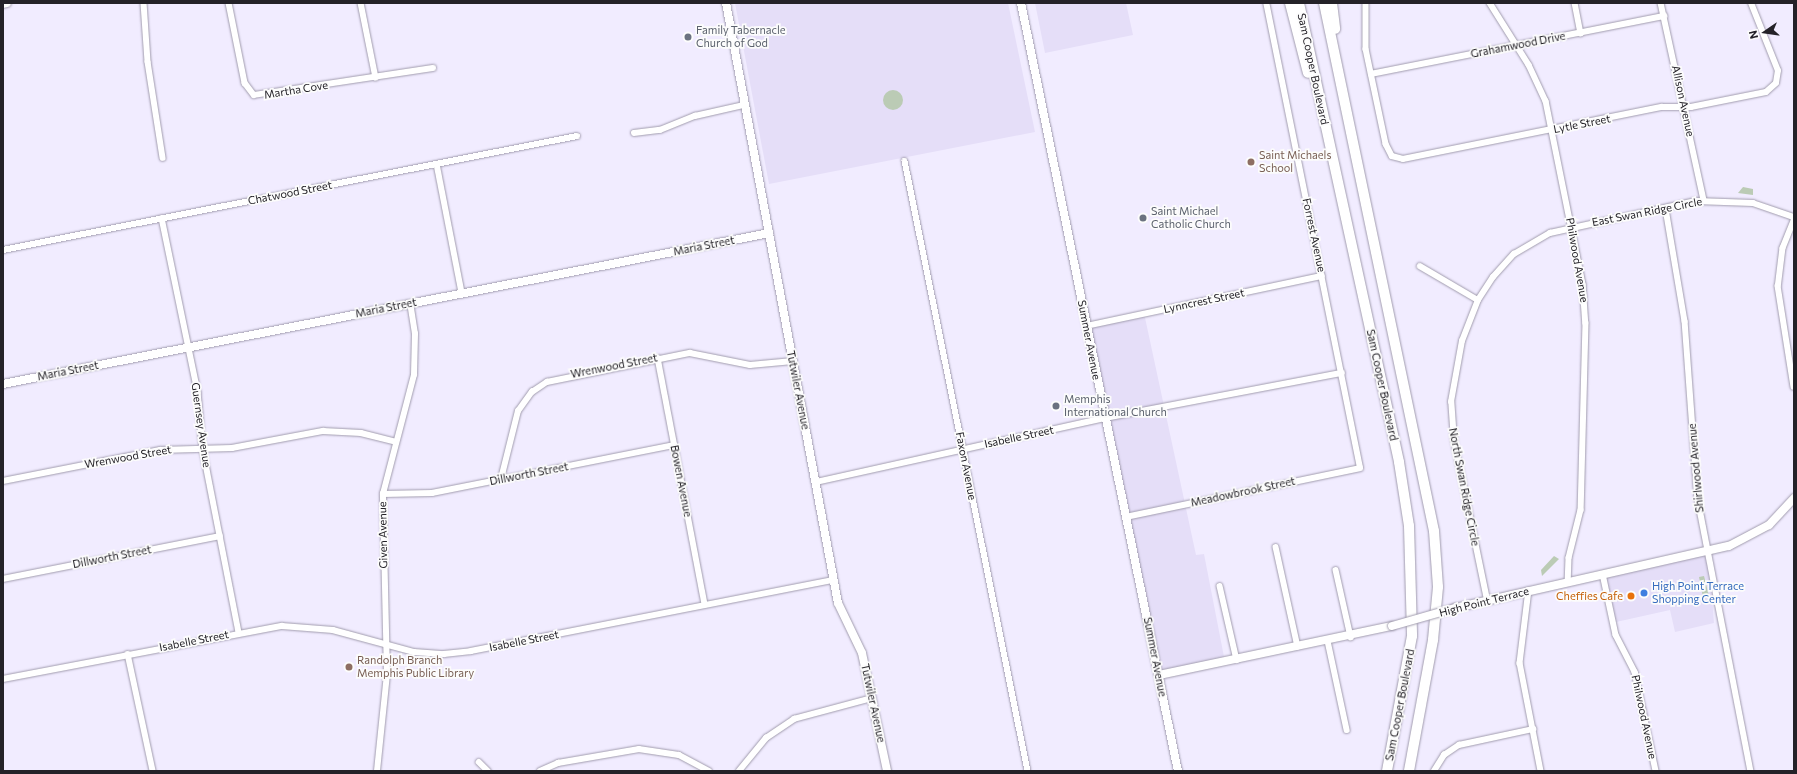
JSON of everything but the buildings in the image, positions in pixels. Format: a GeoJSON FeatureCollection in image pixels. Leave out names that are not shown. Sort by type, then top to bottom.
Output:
{"type":"FeatureCollection","features":[{"type":"Feature","properties":{"kind":"highway"},"geometry":{"type":"LineString","coordinates":[[1290,3],[1349,234]]}},
{"type":"Feature","properties":{"kind":"highway","name":"Sam Cooper Boulevard"},"geometry":{"type":"LineString","coordinates":[[1299,3],[1399,462],[1409,526],[1412,636],[1387,771]]}},
{"type":"Feature","properties":{"kind":"highway","name":"Sam Cooper Boulevard"},"geometry":{"type":"LineString","coordinates":[[1324,3],[1434,531],[1438,587],[1433,640],[1409,771]]}},
{"type":"Feature","properties":{"kind":"highway"},"geometry":{"type":"LineString","coordinates":[[1332,3],[1335,51]]}},
{"type":"Feature","properties":{"kind":"street"},"geometry":{"type":"LineString","coordinates":[[3,4],[7,3]]}},
{"type":"Feature","properties":{"kind":"street"},"geometry":{"type":"LineString","coordinates":[[144,3],[148,62],[163,158]]}},
{"type":"Feature","properties":{"kind":"street","name":"Martha Cove"},"geometry":{"type":"LineString","coordinates":[[229,3],[245,83],[254,95],[376,78],[433,68]]}},
{"type":"Feature","properties":{"kind":"street"},"geometry":{"type":"LineString","coordinates":[[361,3],[376,78]]}},
{"type":"Feature","properties":{"kind":"street","name":"Tutwiler Avenue"},"geometry":{"type":"LineString","coordinates":[[726,3],[834,580],[842,616],[861,649],[887,771]]}},
{"type":"Feature","properties":{"kind":"street","name":"Summer Avenue"},"geometry":{"type":"LineString","coordinates":[[1021,3],[1178,771]]}},
{"type":"Feature","properties":{"kind":"street","name":"Forrest Avenue"},"geometry":{"type":"LineString","coordinates":[[1266,3],[1360,468]]}},
{"type":"Feature","properties":{"kind":"street"},"geometry":{"type":"LineString","coordinates":[[1366,3],[1364,35],[1371,74]]}},
{"type":"Feature","properties":{"kind":"street","name":"Philwood Avenue"},"geometry":{"type":"LineString","coordinates":[[1490,3],[1538,81],[1553,130],[1583,284],[1586,324],[1581,510],[1569,558],[1568,581]]}},
{"type":"Feature","properties":{"kind":"street"},"geometry":{"type":"LineString","coordinates":[[1575,3],[1581,33]]}},
{"type":"Feature","properties":{"kind":"street","name":"Allison Avenue"},"geometry":{"type":"LineString","coordinates":[[1661,3],[1685,106],[1704,200]]}},
{"type":"Feature","properties":{"kind":"street","name":"Lytle Street"},"geometry":{"type":"LineString","coordinates":[[1371,74],[1386,144],[1392,156],[1403,159],[1685,106],[1759,95],[1772,88],[1778,71],[1751,3]]}},
{"type":"Feature","properties":{"kind":"street","name":"Grahamwood Drive"},"geometry":{"type":"LineString","coordinates":[[1371,74],[1664,16]]}},
{"type":"Feature","properties":{"kind":"street"},"geometry":{"type":"LineString","coordinates":[[634,133],[660,130],[695,116],[744,105]]}},
{"type":"Feature","properties":{"kind":"street","name":"Chatwood Street"},"geometry":{"type":"LineString","coordinates":[[3,250],[577,136]]}},
{"type":"Feature","properties":{"kind":"street","name":"Faxon Avenue"},"geometry":{"type":"LineString","coordinates":[[905,161],[1028,771]]}},
{"type":"Feature","properties":{"kind":"street"},"geometry":{"type":"LineString","coordinates":[[437,164],[462,293]]}},
{"type":"Feature","properties":{"kind":"street","name":"East Swan Ridge Circle"},"geometry":{"type":"LineString","coordinates":[[1478,300],[1514,254],[1545,235],[1572,227],[1666,209],[1704,200],[1753,202],[1794,217]]}},
{"type":"Feature","properties":{"kind":"street","name":"Shirlwood Avenue"},"geometry":{"type":"LineString","coordinates":[[1666,209],[1685,321],[1696,489],[1751,771]]}},
{"type":"Feature","properties":{"kind":"street","name":"Guernsey Avenue"},"geometry":{"type":"LineString","coordinates":[[162,218],[201,407],[203,449],[239,632]]}},
{"type":"Feature","properties":{"kind":"street"},"geometry":{"type":"LineString","coordinates":[[1794,221],[1783,248],[1778,289],[1794,387]]}},
{"type":"Feature","properties":{"kind":"street","name":"Maria Street"},"geometry":{"type":"LineString","coordinates":[[3,384],[769,233]]}},
{"type":"Feature","properties":{"kind":"street"},"geometry":{"type":"LineString","coordinates":[[1420,266],[1478,300]]}},
{"type":"Feature","properties":{"kind":"street","name":"Lynncrest Street"},"geometry":{"type":"LineString","coordinates":[[1086,326],[1322,276]]}},
{"type":"Feature","properties":{"kind":"street","name":"North Swan Ridge Circle"},"geometry":{"type":"LineString","coordinates":[[1478,300],[1457,358],[1452,418],[1487,600]]}},
{"type":"Feature","properties":{"kind":"street","name":"Given Avenue"},"geometry":{"type":"LineString","coordinates":[[377,771],[387,675],[383,494],[414,375],[415,334],[410,304]]}},
{"type":"Feature","properties":{"kind":"street","name":"Wrenwood Street"},"geometry":{"type":"LineString","coordinates":[[501,479],[518,410],[535,389],[563,376],[690,353],[750,365],[793,361]]}},
{"type":"Feature","properties":{"kind":"street","name":"Bowen Avenue"},"geometry":{"type":"LineString","coordinates":[[658,358],[705,605]]}},
{"type":"Feature","properties":{"kind":"street","name":"Isabelle Street"},"geometry":{"type":"LineString","coordinates":[[816,482],[1105,418],[1342,373]]}},
{"type":"Feature","properties":{"kind":"street","name":"Wrenwood Street"},"geometry":{"type":"LineString","coordinates":[[3,481],[160,450],[240,447],[323,431],[357,433],[396,442]]}},
{"type":"Feature","properties":{"kind":"street","name":"Dillworth Street"},"geometry":{"type":"LineString","coordinates":[[383,494],[420,495],[674,445]]}},
{"type":"Feature","properties":{"kind":"street","name":"Meadowbrook Street"},"geometry":{"type":"LineString","coordinates":[[1126,517],[1360,468]]}},
{"type":"Feature","properties":{"kind":"street","name":"High Point Terrace"},"geometry":{"type":"LineString","coordinates":[[1159,675],[1351,636],[1487,600],[1708,551],[1756,534],[1794,501]]}},
{"type":"Feature","properties":{"kind":"street","name":"Dillworth Street"},"geometry":{"type":"LineString","coordinates":[[3,579],[220,536]]}},
{"type":"Feature","properties":{"kind":"street"},"geometry":{"type":"LineString","coordinates":[[1276,547],[1298,647]]}},
{"type":"Feature","properties":{"kind":"street"},"geometry":{"type":"LineString","coordinates":[[1336,570],[1351,636]]}},
{"type":"Feature","properties":{"kind":"street","name":"Philwood Avenue"},"geometry":{"type":"LineString","coordinates":[[1603,574],[1616,635],[1635,672],[1656,771]]}},
{"type":"Feature","properties":{"kind":"street","name":"Isabelle Street"},"geometry":{"type":"LineString","coordinates":[[3,679],[239,632],[282,626],[315,627],[386,646],[429,654],[471,651],[834,580]]}},
{"type":"Feature","properties":{"kind":"street"},"geometry":{"type":"LineString","coordinates":[[1220,586],[1237,660]]}},
{"type":"Feature","properties":{"kind":"street"},"geometry":{"type":"LineString","coordinates":[[1530,590],[1520,655],[1541,771]]}},
{"type":"Feature","properties":{"kind":"street"},"geometry":{"type":"LineString","coordinates":[[1328,641],[1347,730]]}},
{"type":"Feature","properties":{"kind":"street"},"geometry":{"type":"LineString","coordinates":[[128,654],[153,771]]}},
{"type":"Feature","properties":{"kind":"street"},"geometry":{"type":"LineString","coordinates":[[739,771],[766,738],[794,719],[872,698]]}},
{"type":"Feature","properties":{"kind":"street"},"geometry":{"type":"LineString","coordinates":[[1434,771],[1444,755],[1459,745],[1533,729]]}},
{"type":"Feature","properties":{"kind":"street"},"geometry":{"type":"LineString","coordinates":[[540,771],[558,764],[639,749],[679,755],[709,771]]}},
{"type":"Feature","properties":{"kind":"street"},"geometry":{"type":"LineString","coordinates":[[478,762],[488,771]]}},
{"type":"Feature","properties":{"kind":"shaded area"},"geometry":{"type":"Polygon","coordinates":[[[735,3],[1008,3],[1035,132],[769,184],[735,3]]]}},
{"type":"Feature","properties":{"kind":"shaded area"},"geometry":{"type":"Polygon","coordinates":[[[1035,3],[1126,3],[1133,35],[1045,53],[1035,3]]]}},
{"type":"Feature","properties":{"kind":"shaded area"},"geometry":{"type":"Polygon","coordinates":[[[1144,313],[1196,555],[1204,554],[1225,662],[1159,675],[1086,326],[1144,313]]]}},
{"type":"Feature","properties":{"kind":"shaded area"},"geometry":{"type":"Polygon","coordinates":[[[1708,551],[1714,623],[1675,632],[1670,610],[1616,622],[1603,574],[1708,551]]]}},
{"type":"Feature","properties":{"kind":"green space"},"geometry":{"type":"Polygon","coordinates":[[[893,90],[900,93],[903,100],[900,107],[893,110],[886,107],[883,100],[886,93],[893,90]]]}},
{"type":"Feature","properties":{"kind":"green space"},"geometry":{"type":"Polygon","coordinates":[[[1743,187],[1753,189],[1753,195],[1738,193],[1743,187]]]}},
{"type":"Feature","properties":{"kind":"green space"},"geometry":{"type":"Polygon","coordinates":[[[1554,556],[1559,559],[1542,576],[1541,570],[1554,556]]]}},
{"type":"Feature","properties":{"kind":"green space"},"geometry":{"type":"Polygon","coordinates":[[[1704,576],[1709,596],[1703,597],[1699,577],[1704,576]]]}},
{"type":"Feature","properties":{"kind":"place","name":"Family Tabernacle Church of God"},"geometry":{"type":"Point","coordinates":[688,37]}},
{"type":"Feature","properties":{"kind":"place","name":"Saint Michaels School"},"geometry":{"type":"Point","coordinates":[1251,162]}},
{"type":"Feature","properties":{"kind":"place","name":"Saint Michael Catholic Church"},"geometry":{"type":"Point","coordinates":[1143,218]}},
{"type":"Feature","properties":{"kind":"place","name":"Memphis International Church"},"geometry":{"type":"Point","coordinates":[1056,406]}},
{"type":"Feature","properties":{"kind":"place","name":"High Point Terrace Shopping Center"},"geometry":{"type":"Point","coordinates":[1644,593]}},
{"type":"Feature","properties":{"kind":"place","name":"Cheffies Cafe"},"geometry":{"type":"Point","coordinates":[1631,596]}},
{"type":"Feature","properties":{"kind":"place","name":"Randolph Branch Memphis Public Library"},"geometry":{"type":"Point","coordinates":[349,667]}}]}
